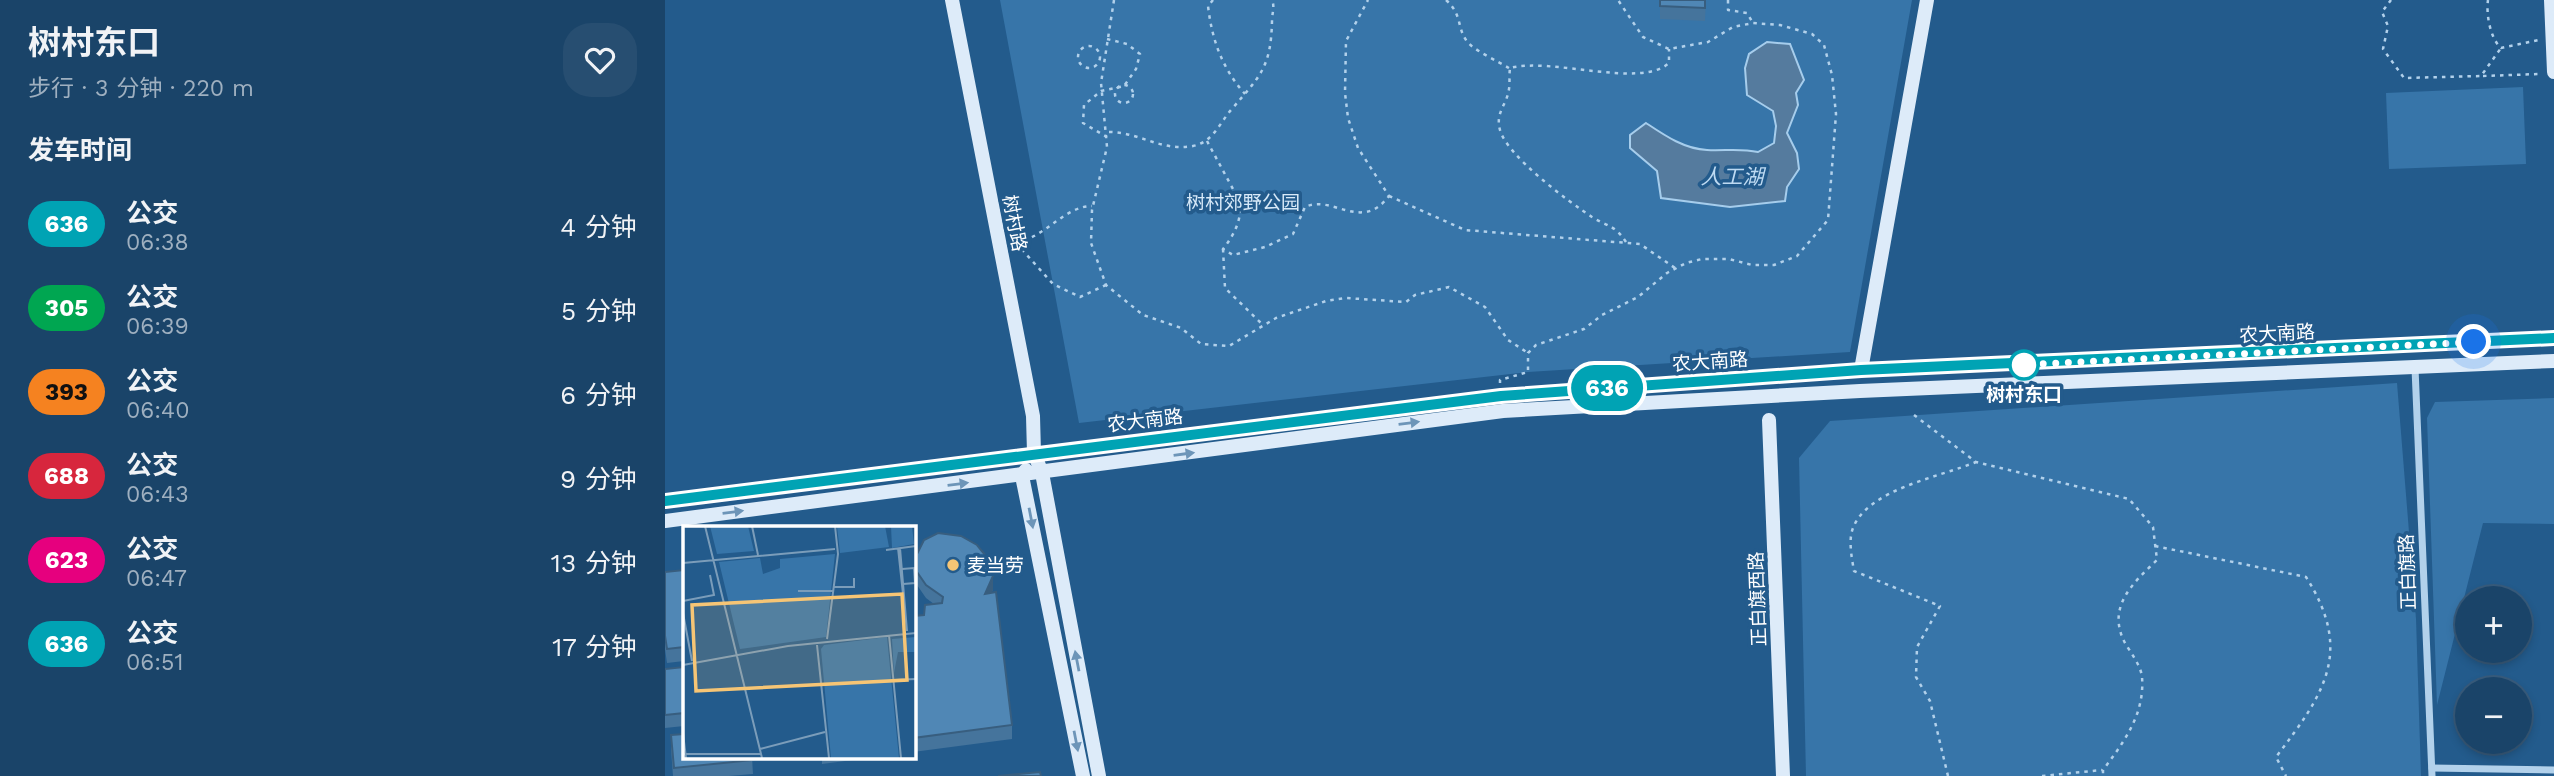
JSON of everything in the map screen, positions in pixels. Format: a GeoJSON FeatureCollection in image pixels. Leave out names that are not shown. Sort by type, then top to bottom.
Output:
{"type":"FeatureCollection","features":[{"type":"Feature","properties":{"kind":"main road","name":"树村路"},"geometry":{"type":"LineString","coordinates":[[952,0],[1033,416],[1034,453],[1042,473],[1099,776]]}},
{"type":"Feature","properties":{"kind":"main road"},"geometry":{"type":"LineString","coordinates":[[1861,370],[1927,0]]}},
{"type":"Feature","properties":{"kind":"main road"},"geometry":{"type":"LineString","coordinates":[[2550,73],[2551,0]]}},
{"type":"Feature","properties":{"kind":"main road","name":"农大南路"},"geometry":{"type":"LineString","coordinates":[[665,501],[1501,396],[1861,370],[2554,338]]}},
{"type":"Feature","properties":{"kind":"main road","name":"农大南路"},"geometry":{"type":"LineString","coordinates":[[665,521],[1503,411],[1860,391],[2554,361]]}},
{"type":"Feature","properties":{"kind":"main road","name":"正白旗西路"},"geometry":{"type":"LineString","coordinates":[[1769,420],[1783,776]]}},
{"type":"Feature","properties":{"kind":"main road","name":"树村路"},"geometry":{"type":"LineString","coordinates":[[1022,476],[1034,453]]}},
{"type":"Feature","properties":{"kind":"main road"},"geometry":{"type":"LineString","coordinates":[[1022,476],[1083,776]]}},
{"type":"Feature","properties":{"kind":"street","name":"正白旗路"},"geometry":{"type":"LineString","coordinates":[[2415,367],[2432,772]]}},
{"type":"Feature","properties":{"kind":"street"},"geometry":{"type":"LineString","coordinates":[[2432,772],[2554,770]]}},
{"type":"Feature","properties":{"kind":"path"},"geometry":{"type":"LineString","coordinates":[[1114,0],[1101,91],[1108,132],[1092,206],[1091,243],[1106,285],[1143,314],[1181,328],[1201,344],[1229,346],[1294,310],[1326,301],[1346,298],[1406,302],[1415,295],[1449,287],[1485,307],[1508,340],[1528,353]]}},
{"type":"Feature","properties":{"kind":"path"},"geometry":{"type":"LineString","coordinates":[[1213,0],[1208,6],[1213,38],[1231,78],[1245,95]]}},
{"type":"Feature","properties":{"kind":"path"},"geometry":{"type":"LineString","coordinates":[[1108,132],[1128,132],[1154,145],[1192,146],[1207,141],[1259,80],[1271,51],[1272,0]]}},
{"type":"Feature","properties":{"kind":"path"},"geometry":{"type":"LineString","coordinates":[[1368,0],[1346,41],[1347,105],[1359,148],[1389,195],[1465,230],[1626,242],[1649,249],[1675,268]]}},
{"type":"Feature","properties":{"kind":"path"},"geometry":{"type":"LineString","coordinates":[[1447,0],[1459,16],[1464,39],[1472,47],[1510,68],[1524,64],[1570,66],[1617,74],[1660,71],[1669,63],[1669,49]]}},
{"type":"Feature","properties":{"kind":"path"},"geometry":{"type":"LineString","coordinates":[[1500,380],[1528,372],[1528,353],[1536,345],[1584,329],[1602,315],[1638,297],[1675,268],[1702,259],[1774,265],[1797,256],[1828,220],[1836,114],[1832,75],[1825,45],[1812,34],[1780,25],[1753,23],[1733,27],[1708,41],[1669,49],[1643,37],[1618,0]]}},
{"type":"Feature","properties":{"kind":"path"},"geometry":{"type":"LineString","coordinates":[[1728,0],[1728,10],[1747,13],[1753,23]]}},
{"type":"Feature","properties":{"kind":"path"},"geometry":{"type":"LineString","coordinates":[[2391,0],[2382,12],[2388,26],[2383,49],[2404,78],[2550,73]]}},
{"type":"Feature","properties":{"kind":"path"},"geometry":{"type":"LineString","coordinates":[[2488,0],[2486,13],[2496,44],[2501,48]]}},
{"type":"Feature","properties":{"kind":"path"},"geometry":{"type":"LineString","coordinates":[[1107,38],[1127,44],[1140,54],[1136,69],[1124,86],[1117,90],[1116,95],[1122,103],[1131,100],[1133,95],[1130,88],[1124,86],[1101,91],[1084,104],[1083,123],[1107,138]]}},
{"type":"Feature","properties":{"kind":"path"},"geometry":{"type":"LineString","coordinates":[[2481,76],[2501,48],[2519,42],[2542,40]]}},
{"type":"Feature","properties":{"kind":"path"},"geometry":{"type":"LineString","coordinates":[[1097,65],[1099,54],[1095,48],[1088,46],[1079,51],[1077,58],[1083,66],[1104,66]]}},
{"type":"Feature","properties":{"kind":"path"},"geometry":{"type":"LineString","coordinates":[[1510,68],[1509,92],[1499,110],[1499,120],[1500,130],[1514,153],[1540,174],[1555,192],[1594,219],[1617,229],[1626,242]]}},
{"type":"Feature","properties":{"kind":"path"},"geometry":{"type":"LineString","coordinates":[[1207,141],[1240,202],[1241,212],[1234,234],[1223,249],[1225,288],[1263,325]]}},
{"type":"Feature","properties":{"kind":"path"},"geometry":{"type":"LineString","coordinates":[[1223,249],[1233,255],[1282,240],[1293,234],[1305,207],[1311,204],[1322,204],[1336,210],[1370,212],[1389,195]]}},
{"type":"Feature","properties":{"kind":"path"},"geometry":{"type":"LineString","coordinates":[[999,243],[1035,239],[1071,211],[1092,206]]}},
{"type":"Feature","properties":{"kind":"path"},"geometry":{"type":"LineString","coordinates":[[1016,243],[1053,284],[1080,297],[1106,285]]}},
{"type":"Feature","properties":{"kind":"path"},"geometry":{"type":"LineString","coordinates":[[1914,415],[1976,462],[2129,499],[2153,527],[2157,561],[2130,586],[2118,606],[2122,638],[2142,674],[2141,703],[2127,739],[2103,770],[2103,776]]}},
{"type":"Feature","properties":{"kind":"path"},"geometry":{"type":"LineString","coordinates":[[1948,776],[1930,701],[1916,677],[1917,647],[1940,606],[1854,571],[1853,528],[1871,503],[1911,483],[1942,477],[1976,462]]}},
{"type":"Feature","properties":{"kind":"path"},"geometry":{"type":"LineString","coordinates":[[2155,546],[2306,577],[2323,603],[2332,636],[2329,671],[2314,705],[2276,757],[2286,776]]}},
{"type":"Feature","properties":{"kind":"path"},"geometry":{"type":"LineString","coordinates":[[2042,776],[2103,770]]}},
{"type":"Feature","properties":{"kind":"green space","name":"树村郊野公园"},"geometry":{"type":"Polygon","coordinates":[[[1000,0],[1912,0],[1850,352],[1528,372],[1079,423],[1000,0]]]}},
{"type":"Feature","properties":{"kind":"green space"},"geometry":{"type":"Polygon","coordinates":[[[2523,87],[2526,164],[2389,169],[2386,93],[2523,87]]]}},
{"type":"Feature","properties":{"kind":"green space"},"geometry":{"type":"Polygon","coordinates":[[[2397,383],[2416,619],[2421,776],[1806,776],[1799,458],[1830,421],[2397,383]]]}},
{"type":"Feature","properties":{"kind":"green space"},"geometry":{"type":"Polygon","coordinates":[[[2554,398],[2554,524],[2483,523],[2467,586],[2455,586],[2455,634],[2437,705],[2427,418],[2435,402],[2554,398]]]}},
{"type":"Feature","properties":{"kind":"water","name":"人工湖"},"geometry":{"type":"Polygon","coordinates":[[[1767,42],[1790,44],[1804,80],[1796,93],[1798,105],[1787,133],[1797,153],[1799,169],[1787,187],[1785,201],[1730,207],[1661,198],[1657,171],[1630,148],[1630,135],[1646,123],[1675,141],[1699,149],[1758,152],[1774,143],[1776,126],[1773,111],[1747,95],[1745,68],[1749,54],[1767,42]]]}},
{"type":"Feature","properties":{"kind":"building"},"geometry":{"type":"Polygon","coordinates":[[[1660,0],[1705,0],[1705,8],[1660,6],[1660,0]]]}},
{"type":"Feature","properties":{"kind":"building"},"geometry":{"type":"Polygon","coordinates":[[[938,533],[961,536],[977,545],[990,561],[993,576],[985,594],[996,592],[1012,725],[915,738],[915,616],[924,615],[925,605],[942,603],[943,597],[926,585],[917,572],[917,554],[924,540],[938,533]]]}},
{"type":"Feature","properties":{"kind":"building"},"geometry":{"type":"Polygon","coordinates":[[[683,570],[683,647],[667,649],[665,572],[683,570]]]}},
{"type":"Feature","properties":{"kind":"building"},"geometry":{"type":"Polygon","coordinates":[[[683,667],[683,713],[665,715],[665,669],[683,667]]]}},
{"type":"Feature","properties":{"kind":"building"},"geometry":{"type":"Polygon","coordinates":[[[683,734],[683,758],[753,760],[674,768],[671,735],[683,734]]]}},
{"type":"Feature","properties":{"kind":"building"},"geometry":{"type":"Polygon","coordinates":[[[1040,772],[1041,776],[998,776],[1040,772]]]}},
{"type":"Feature","properties":{"kind":"bus line","name":"636"},"geometry":{"type":"LineString","coordinates":[[665,501],[1501,396],[1861,370],[2048,364],[2554,338]]}},
{"type":"Feature","properties":{"kind":"place","name":"树村东口"},"geometry":{"type":"Point","coordinates":[2024,365]}},
{"type":"Feature","properties":{"kind":"place","name":"麦当劳"},"geometry":{"type":"Point","coordinates":[953,565]}},
{"type":"Feature","properties":{"kind":"route"},"geometry":{"type":"LineString","coordinates":[[2024,365],[2021,365],[2474,342]]}}]}
